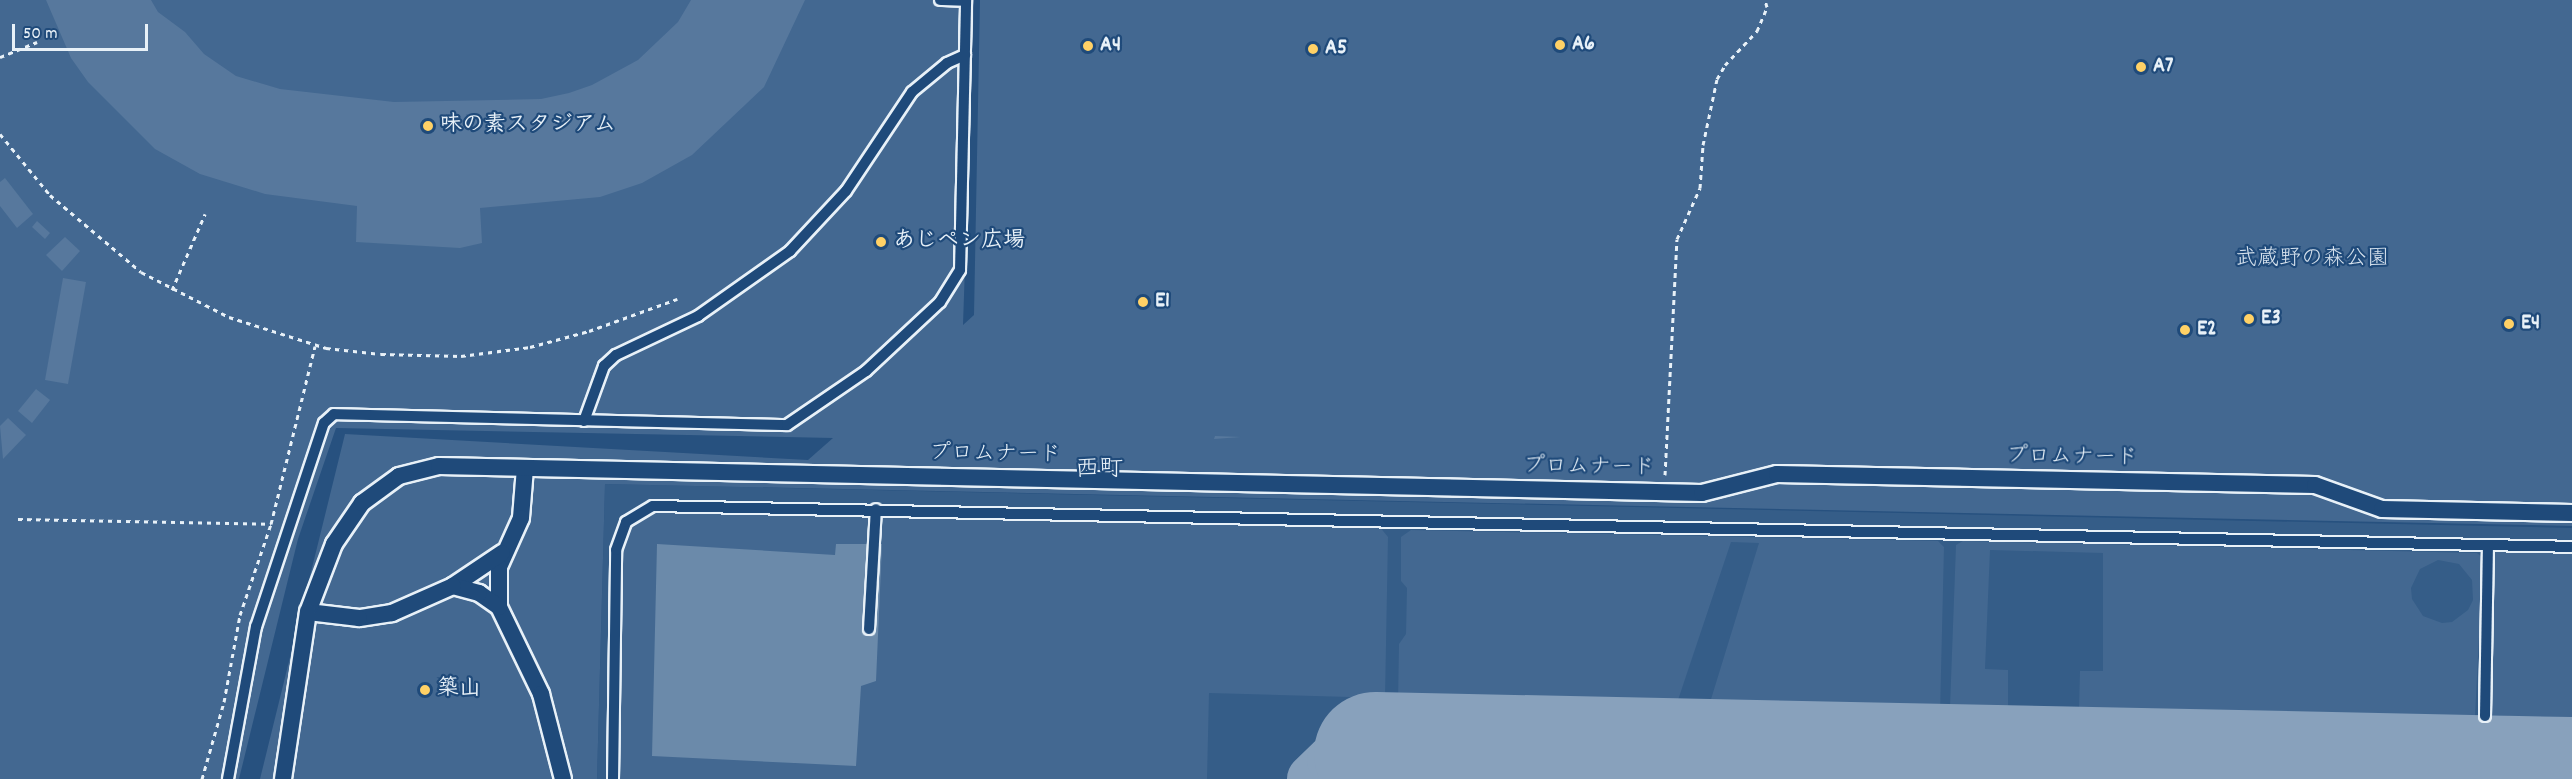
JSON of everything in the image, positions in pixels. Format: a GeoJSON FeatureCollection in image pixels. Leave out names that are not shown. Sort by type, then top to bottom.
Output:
{"type":"FeatureCollection","features":[{"type":"Feature","properties":{"kind":"street","name":"プロムナード"},"geometry":{"type":"LineString","coordinates":[[283,779],[308,612],[334,544],[362,503],[387,483],[411,472],[439,466],[1664,492],[1708,492],[1777,474],[2303,485],[2319,486],[2382,509],[2572,513]]}},
{"type":"Feature","properties":{"kind":"street"},"geometry":{"type":"LineString","coordinates":[[525,468],[521,518],[502,553],[497,580],[499,607],[541,694],[563,779]]}},
{"type":"Feature","properties":{"kind":"street"},"geometry":{"type":"LineString","coordinates":[[308,612],[359,618],[392,613],[453,586],[502,553]]}},
{"type":"Feature","properties":{"kind":"street"},"geometry":{"type":"LineString","coordinates":[[453,586],[479,593],[499,607]]}},
{"type":"Feature","properties":{"kind":"lane"},"geometry":{"type":"LineString","coordinates":[[228,779],[256,627],[324,423],[334,414],[787,425],[866,371],[940,302],[960,270],[966,1],[940,0]]}},
{"type":"Feature","properties":{"kind":"lane"},"geometry":{"type":"LineString","coordinates":[[584,421],[604,366],[616,355],[698,316],[790,251],[846,191],[912,92],[947,63],[965,55]]}},
{"type":"Feature","properties":{"kind":"lane"},"geometry":{"type":"LineString","coordinates":[[613,779],[616,550],[622,528],[632,516],[644,508],[662,506],[876,509],[2572,547]]}},
{"type":"Feature","properties":{"kind":"lane"},"geometry":{"type":"LineString","coordinates":[[869,629],[876,509]]}},
{"type":"Feature","properties":{"kind":"lane"},"geometry":{"type":"LineString","coordinates":[[2485,716],[2488,546]]}},
{"type":"Feature","properties":{"kind":"path"},"geometry":{"type":"LineString","coordinates":[[1664,492],[1677,239],[1700,189],[1703,145],[1717,79],[1725,65],[1757,32],[1767,7],[1765,0]]}},
{"type":"Feature","properties":{"kind":"path"},"geometry":{"type":"LineString","coordinates":[[0,57],[37,42]]}},
{"type":"Feature","properties":{"kind":"path"},"geometry":{"type":"LineString","coordinates":[[0,134],[50,195],[98,239],[172,290],[229,316],[316,345],[411,356],[461,356],[530,347],[589,331],[677,299]]}},
{"type":"Feature","properties":{"kind":"path"},"geometry":{"type":"LineString","coordinates":[[172,290],[205,214]]}},
{"type":"Feature","properties":{"kind":"path"},"geometry":{"type":"LineString","coordinates":[[202,779],[224,702],[240,615],[271,524],[316,345]]}},
{"type":"Feature","properties":{"kind":"path"},"geometry":{"type":"LineString","coordinates":[[18,519],[271,524]]}},
{"type":"Feature","properties":{"kind":"shaded area"},"geometry":{"type":"Polygon","coordinates":[[[605,484],[2572,528],[2572,779],[597,779],[605,484]]]}},
{"type":"Feature","properties":{"kind":"shaded area"},"geometry":{"type":"Polygon","coordinates":[[[657,544],[835,555],[836,544],[882,544],[876,681],[861,686],[856,766],[652,756],[657,544]]]}},
{"type":"Feature","properties":{"kind":"green space","name":"武蔵野の森公園"},"geometry":{"type":"Polygon","coordinates":[[[0,0],[974,0],[963,325],[974,315],[980,0],[2572,0],[2572,526],[605,484],[597,779],[260,779],[345,434],[808,460],[833,438],[336,428],[298,539],[239,779],[0,779],[0,0]]]}},
{"type":"Feature","properties":{"kind":"green space"},"geometry":{"type":"Polygon","coordinates":[[[650,504],[1379,526],[1388,537],[1385,698],[1209,693],[1207,779],[616,779],[619,531],[650,504]]]}},
{"type":"Feature","properties":{"kind":"green space"},"geometry":{"type":"Polygon","coordinates":[[[1411,530],[1938,541],[1944,547],[1940,714],[1708,709],[1759,543],[1731,542],[1675,709],[1398,702],[1399,644],[1406,634],[1407,588],[1401,581],[1401,537],[1411,530]]]}},
{"type":"Feature","properties":{"kind":"green space"},"geometry":{"type":"Polygon","coordinates":[[[1963,541],[2477,553],[2483,558],[2475,716],[2079,709],[2080,671],[2103,671],[2103,553],[1990,550],[1985,669],[2008,670],[2008,708],[1950,707],[1956,545],[1963,541]],[[2438,560],[2420,569],[2411,588],[2412,599],[2423,616],[2442,623],[2452,622],[2468,610],[2473,600],[2472,580],[2459,564],[2438,560]]]}},
{"type":"Feature","properties":{"kind":"green space"},"geometry":{"type":"Polygon","coordinates":[[[2492,546],[2572,549],[2572,719],[2488,715],[2492,546]]]}},
{"type":"Feature","properties":{"kind":"building"},"geometry":{"type":"Polygon","coordinates":[[[46,0],[151,0],[158,12],[185,32],[204,54],[236,76],[280,89],[394,102],[541,99],[569,93],[592,85],[638,60],[678,22],[691,0],[805,0],[764,87],[692,155],[642,183],[600,197],[480,208],[482,243],[460,248],[356,242],[357,206],[265,194],[200,174],[155,149],[88,82],[71,58],[46,0]]]}},
{"type":"Feature","properties":{"kind":"building"},"geometry":{"type":"Polygon","coordinates":[[[5,178],[33,214],[17,228],[0,206],[0,182],[5,178]]]}},
{"type":"Feature","properties":{"kind":"building"},"geometry":{"type":"Polygon","coordinates":[[[37,221],[50,233],[45,239],[32,227],[37,221]]]}},
{"type":"Feature","properties":{"kind":"building"},"geometry":{"type":"Polygon","coordinates":[[[65,237],[80,251],[62,271],[46,255],[65,237]]]}},
{"type":"Feature","properties":{"kind":"building"},"geometry":{"type":"Polygon","coordinates":[[[63,278],[86,282],[68,384],[45,380],[63,278]]]}},
{"type":"Feature","properties":{"kind":"building"},"geometry":{"type":"Polygon","coordinates":[[[36,389],[50,400],[32,423],[18,411],[36,389]]]}},
{"type":"Feature","properties":{"kind":"building"},"geometry":{"type":"Polygon","coordinates":[[[8,418],[26,435],[3,459],[0,426],[8,418]]]}},
{"type":"Feature","properties":{"kind":"building"},"geometry":{"type":"Polygon","coordinates":[[[1215,436],[1241,437],[1214,439],[1215,436]]]}},
{"type":"Feature","properties":{"kind":"taxiway"},"geometry":{"type":"LineString","coordinates":[[1312,779],[1332,760],[1357,753]]}},
{"type":"Feature","properties":{"kind":"taxiway"},"geometry":{"type":"LineString","coordinates":[[1892,764],[1904,766],[1926,779]]}},
{"type":"Feature","properties":{"kind":"taxiway"},"geometry":{"type":"LineString","coordinates":[[1968,779],[1995,766]]}},
{"type":"Feature","properties":{"kind":"runway"},"geometry":{"type":"LineString","coordinates":[[1375,753],[2572,778]]}},
{"type":"Feature","properties":{"kind":"place","name":"A6"},"geometry":{"type":"Point","coordinates":[1560,45]}},
{"type":"Feature","properties":{"kind":"place","name":"A4"},"geometry":{"type":"Point","coordinates":[1088,46]}},
{"type":"Feature","properties":{"kind":"place","name":"A5"},"geometry":{"type":"Point","coordinates":[1313,49]}},
{"type":"Feature","properties":{"kind":"place","name":"A7"},"geometry":{"type":"Point","coordinates":[2141,67]}},
{"type":"Feature","properties":{"kind":"place","name":"味の素スタジアム"},"geometry":{"type":"Point","coordinates":[428,126]}},
{"type":"Feature","properties":{"kind":"place","name":"あじペン広場"},"geometry":{"type":"Point","coordinates":[881,242]}},
{"type":"Feature","properties":{"kind":"place","name":"E1"},"geometry":{"type":"Point","coordinates":[1143,302]}},
{"type":"Feature","properties":{"kind":"place","name":"E3"},"geometry":{"type":"Point","coordinates":[2249,319]}},
{"type":"Feature","properties":{"kind":"place","name":"E4"},"geometry":{"type":"Point","coordinates":[2509,324]}},
{"type":"Feature","properties":{"kind":"place","name":"E2"},"geometry":{"type":"Point","coordinates":[2185,330]}},
{"type":"Feature","properties":{"kind":"place","name":"築山"},"geometry":{"type":"Point","coordinates":[425,690]}},
{"type":"Feature","properties":{"kind":"district","name":"西町"},"geometry":{"type":"Point","coordinates":[1099,471]}}]}
